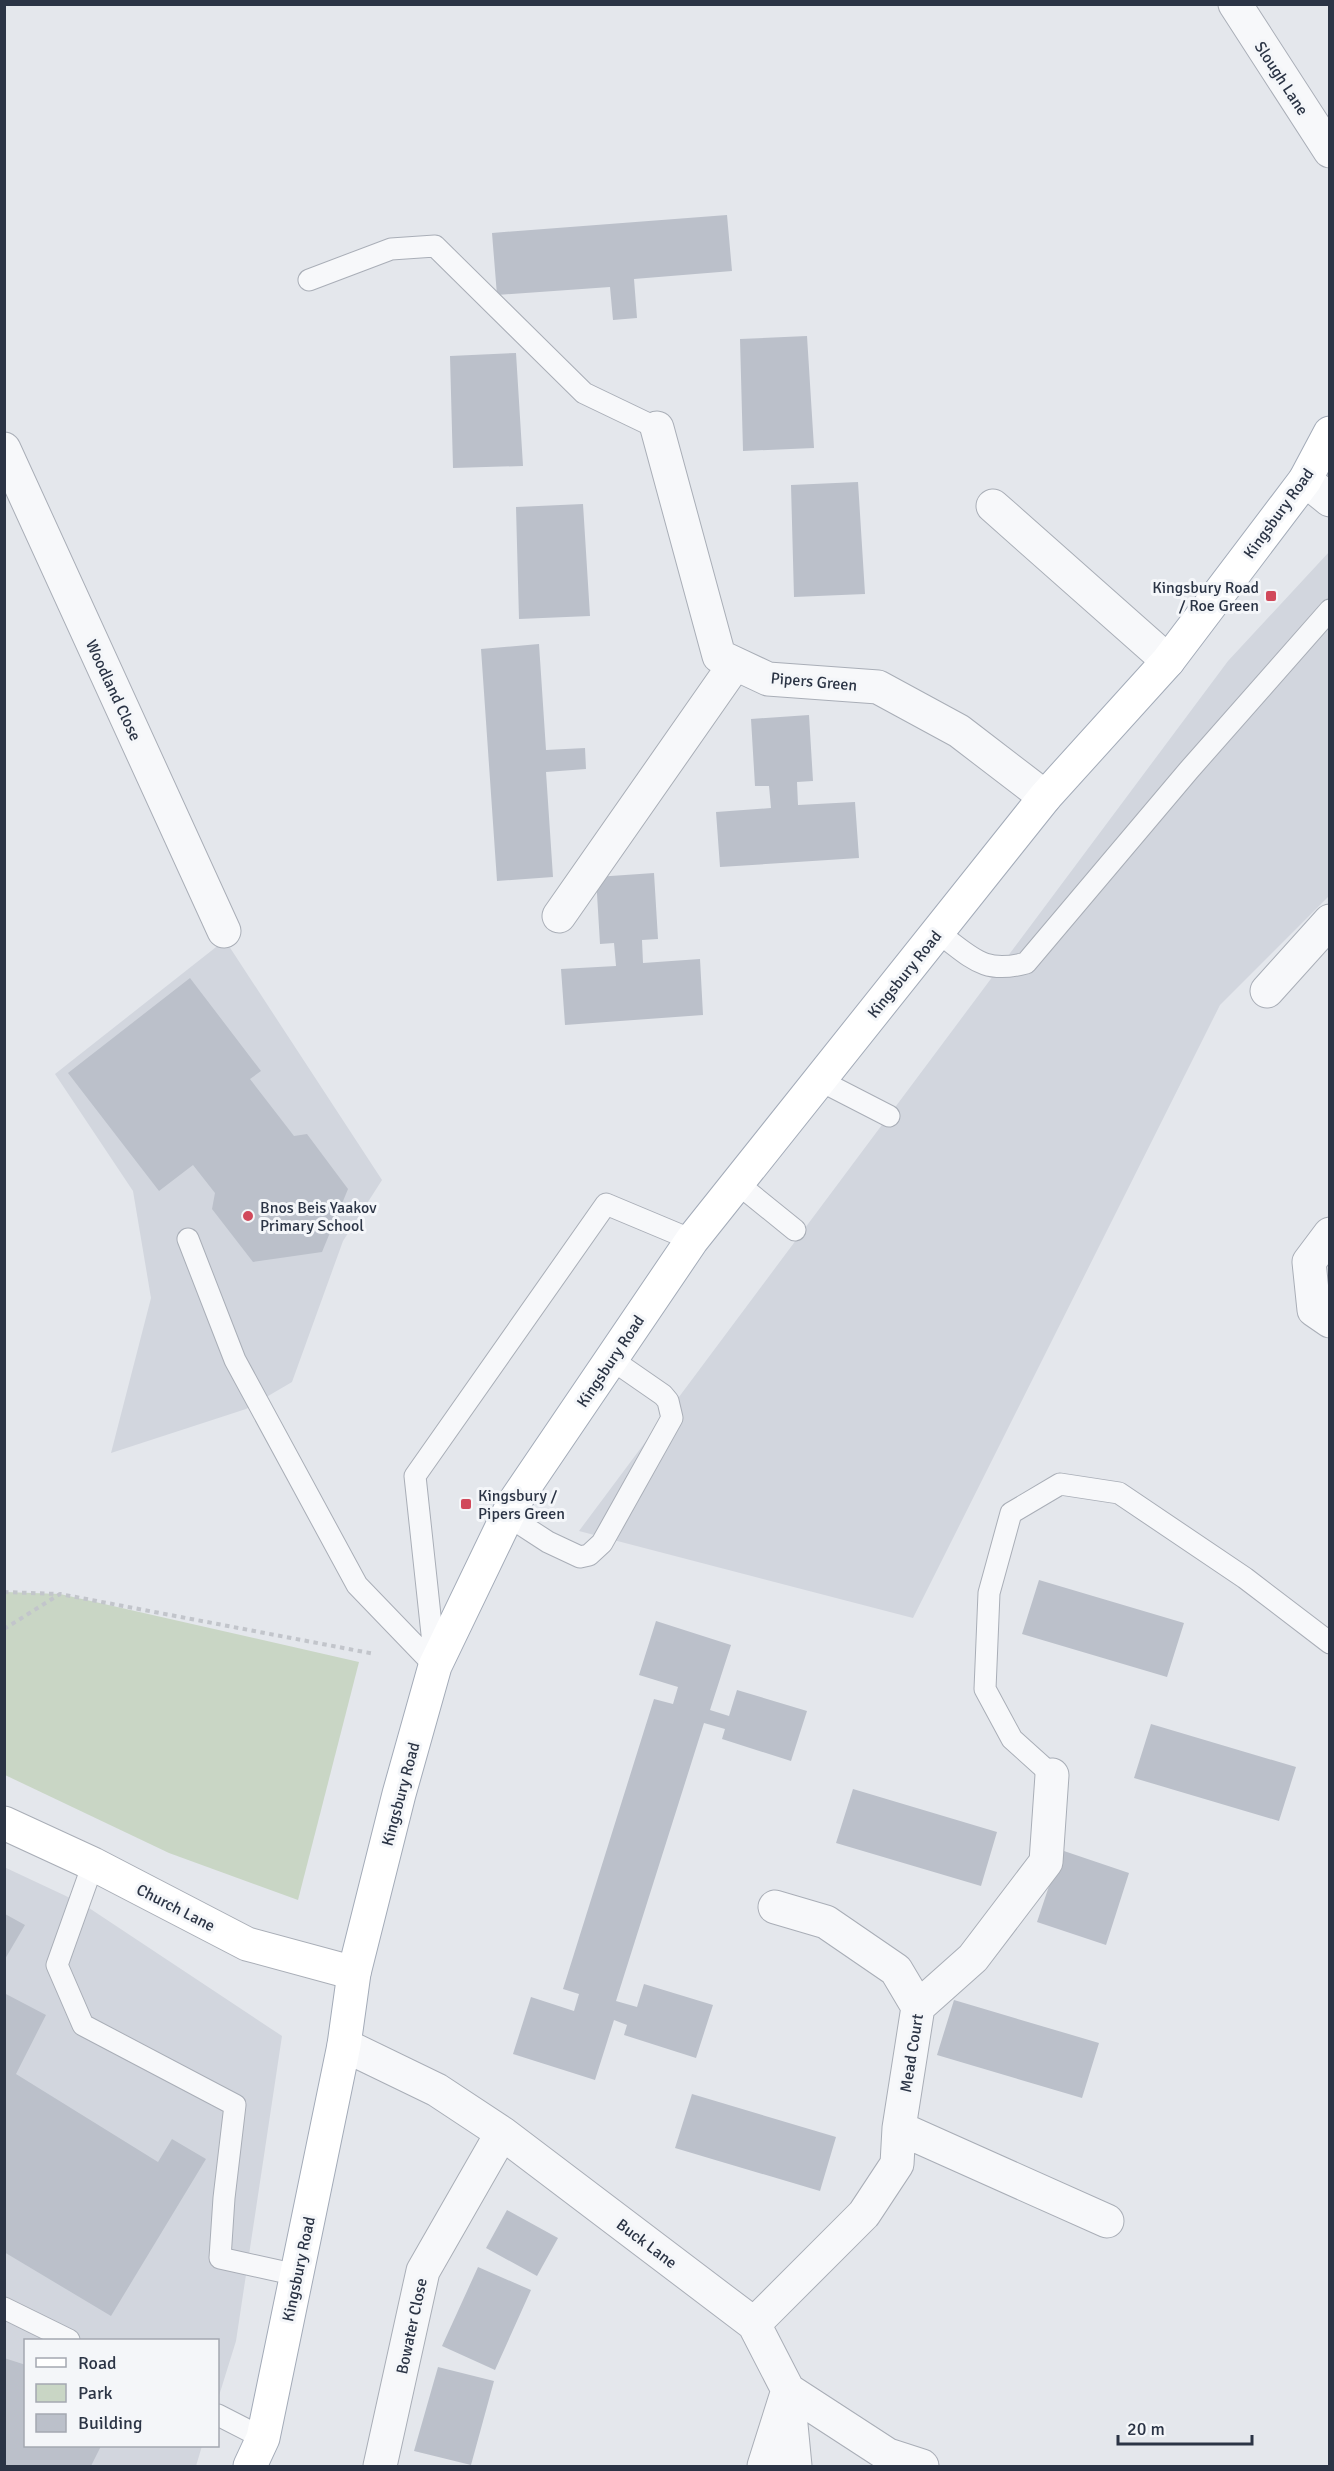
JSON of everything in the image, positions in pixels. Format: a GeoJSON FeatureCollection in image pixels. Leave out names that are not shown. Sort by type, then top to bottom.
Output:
{"type":"FeatureCollection","features":[{"type":"Feature","properties":{"kind":"main road","name":"Kingsbury Road"},"geometry":{"type":"LineString","coordinates":[[257,2452],[297,2275],[344,2045],[354,1972],[399,1794],[435,1666],[513,1504],[692,1240],[737,1183],[1045,797],[1168,661],[1317,490],[1329,433]]}},
{"type":"Feature","properties":{"kind":"main road","name":"Church Lane"},"geometry":{"type":"LineString","coordinates":[[4,1823],[93,1864],[247,1944],[354,1972]]}},
{"type":"Feature","properties":{"kind":"street","name":"Slough Lane"},"geometry":{"type":"LineString","coordinates":[[1235,4],[1329,151]]}},
{"type":"Feature","properties":{"kind":"street","name":"Pipers Green"},"geometry":{"type":"LineString","coordinates":[[657,428],[719,656],[768,679],[878,687],[959,731],[1045,797]]}},
{"type":"Feature","properties":{"kind":"street","name":"Woodland Close"},"geometry":{"type":"LineString","coordinates":[[4,449],[224,931]]}},
{"type":"Feature","properties":{"kind":"street"},"geometry":{"type":"LineString","coordinates":[[993,506],[1168,661]]}},
{"type":"Feature","properties":{"kind":"street"},"geometry":{"type":"LineString","coordinates":[[559,916],[735,664]]}},
{"type":"Feature","properties":{"kind":"street"},"geometry":{"type":"LineString","coordinates":[[1268,991],[1329,921]]}},
{"type":"Feature","properties":{"kind":"street"},"geometry":{"type":"LineString","coordinates":[[1329,1234],[1309,1262],[1314,1310],[1329,1321]]}},
{"type":"Feature","properties":{"kind":"street","name":"Mead Court"},"geometry":{"type":"LineString","coordinates":[[754,2324],[864,2214],[897,2164],[899,2128],[918,2007],[973,1958],[1046,1862],[1052,1775]]}},
{"type":"Feature","properties":{"kind":"street"},"geometry":{"type":"LineString","coordinates":[[775,1907],[826,1922],[888,1964],[896,1970],[918,2007]]}},
{"type":"Feature","properties":{"kind":"street","name":"Buck Lane"},"geometry":{"type":"LineString","coordinates":[[344,2045],[437,2090],[502,2133],[754,2324],[788,2391]]}},
{"type":"Feature","properties":{"kind":"street"},"geometry":{"type":"LineString","coordinates":[[899,2128],[1107,2222]]}},
{"type":"Feature","properties":{"kind":"street","name":"Bowater Close"},"geometry":{"type":"LineString","coordinates":[[380,2466],[423,2271],[502,2133]]}},
{"type":"Feature","properties":{"kind":"street"},"geometry":{"type":"LineString","coordinates":[[764,2466],[788,2391]]}},
{"type":"Feature","properties":{"kind":"street"},"geometry":{"type":"LineString","coordinates":[[788,2391],[795,2466]]}},
{"type":"Feature","properties":{"kind":"street"},"geometry":{"type":"LineString","coordinates":[[788,2391],[888,2455],[922,2466]]}},
{"type":"Feature","properties":{"kind":"lane"},"geometry":{"type":"LineString","coordinates":[[309,280],[391,249],[435,246],[584,393],[657,428]]}},
{"type":"Feature","properties":{"kind":"lane"},"geometry":{"type":"LineString","coordinates":[[937,932],[986,967],[1007,968],[1026,963],[1189,770],[1329,610]]}},
{"type":"Feature","properties":{"kind":"lane"},"geometry":{"type":"LineString","coordinates":[[819,1080],[890,1116]]}},
{"type":"Feature","properties":{"kind":"lane"},"geometry":{"type":"LineString","coordinates":[[737,1183],[795,1230]]}},
{"type":"Feature","properties":{"kind":"lane"},"geometry":{"type":"LineString","coordinates":[[435,1666],[415,1476],[606,1204],[692,1240]]}},
{"type":"Feature","properties":{"kind":"lane"},"geometry":{"type":"LineString","coordinates":[[188,1239],[235,1360],[357,1585],[435,1666]]}},
{"type":"Feature","properties":{"kind":"lane"},"geometry":{"type":"LineString","coordinates":[[508,1516],[548,1542],[580,1557],[589,1555],[602,1543],[672,1418],[668,1401],[663,1395],[611,1359]]}},
{"type":"Feature","properties":{"kind":"lane"},"geometry":{"type":"LineString","coordinates":[[1052,1775],[1012,1739],[985,1689],[989,1593],[1011,1513],[1060,1484],[1119,1493],[1245,1578],[1329,1643]]}},
{"type":"Feature","properties":{"kind":"lane"},"geometry":{"type":"LineString","coordinates":[[93,1864],[57,1965],[83,2025],[235,2104],[224,2198],[220,2258],[297,2275]]}},
{"type":"Feature","properties":{"kind":"lane"},"geometry":{"type":"LineString","coordinates":[[4,2308],[67,2339]]}},
{"type":"Feature","properties":{"kind":"lane"},"geometry":{"type":"LineString","coordinates":[[219,2416],[257,2452]]}},
{"type":"Feature","properties":{"kind":"path"},"geometry":{"type":"LineString","coordinates":[[4,1592],[60,1594],[435,1666]]}},
{"type":"Feature","properties":{"kind":"path"},"geometry":{"type":"LineString","coordinates":[[4,1629],[60,1594]]}},
{"type":"Feature","properties":{"kind":"shaded area"},"geometry":{"type":"Polygon","coordinates":[[[1329,552],[1329,896],[1220,1005],[913,1618],[579,1531],[1228,661],[1329,552]]]}},
{"type":"Feature","properties":{"kind":"shaded area","name":"Bnos Beis Yaakov Primary School"},"geometry":{"type":"Polygon","coordinates":[[[225,940],[382,1180],[343,1241],[292,1382],[246,1409],[111,1453],[151,1298],[133,1191],[55,1074],[225,940]]]}},
{"type":"Feature","properties":{"kind":"shaded area"},"geometry":{"type":"Polygon","coordinates":[[[4,1867],[83,1904],[282,2036],[236,2341],[219,2396],[219,2339],[24,2339],[24,2447],[202,2447],[196,2466],[5,2466],[4,1867]]]}},
{"type":"Feature","properties":{"kind":"green space"},"geometry":{"type":"Polygon","coordinates":[[[5,1592],[60,1594],[359,1662],[298,1900],[169,1853],[5,1775],[5,1592]]]}},
{"type":"Feature","properties":{"kind":"building"},"geometry":{"type":"Polygon","coordinates":[[[727,215],[732,271],[634,279],[637,318],[613,320],[610,287],[497,295],[492,233],[727,215]]]}},
{"type":"Feature","properties":{"kind":"building"},"geometry":{"type":"Polygon","coordinates":[[[807,336],[814,448],[743,451],[740,339],[807,336]]]}},
{"type":"Feature","properties":{"kind":"building"},"geometry":{"type":"Polygon","coordinates":[[[516,353],[523,466],[453,468],[450,356],[516,353]]]}},
{"type":"Feature","properties":{"kind":"building"},"geometry":{"type":"Polygon","coordinates":[[[858,482],[865,594],[794,597],[791,485],[858,482]]]}},
{"type":"Feature","properties":{"kind":"building"},"geometry":{"type":"Polygon","coordinates":[[[583,504],[590,616],[519,619],[516,507],[583,504]]]}},
{"type":"Feature","properties":{"kind":"building"},"geometry":{"type":"Polygon","coordinates":[[[539,644],[546,750],[585,748],[586,769],[546,772],[553,877],[497,881],[481,649],[539,644]]]}},
{"type":"Feature","properties":{"kind":"building"},"geometry":{"type":"Polygon","coordinates":[[[809,715],[813,781],[797,782],[798,805],[855,802],[859,858],[720,867],[716,812],[771,808],[769,786],[755,786],[751,719],[809,715]]]}},
{"type":"Feature","properties":{"kind":"building"},"geometry":{"type":"Polygon","coordinates":[[[654,873],[658,939],[642,940],[643,963],[700,959],[703,1015],[565,1025],[561,969],[616,966],[614,943],[600,944],[596,877],[654,873]]]}},
{"type":"Feature","properties":{"kind":"building"},"geometry":{"type":"Polygon","coordinates":[[[190,978],[261,1071],[250,1079],[294,1136],[307,1134],[348,1189],[322,1252],[253,1262],[212,1209],[215,1193],[193,1165],[159,1191],[68,1073],[190,978]]]}},
{"type":"Feature","properties":{"kind":"building"},"geometry":{"type":"Polygon","coordinates":[[[1039,1580],[1184,1623],[1167,1677],[1022,1634],[1039,1580]]]}},
{"type":"Feature","properties":{"kind":"building"},"geometry":{"type":"Polygon","coordinates":[[[656,1621],[731,1645],[710,1710],[729,1716],[737,1690],[807,1711],[791,1761],[722,1739],[725,1729],[704,1723],[616,2001],[637,2007],[644,1984],[713,2005],[696,2058],[624,2035],[627,2025],[614,2020],[595,2080],[513,2054],[531,1997],[574,2011],[579,1994],[563,1989],[654,1699],[673,1704],[678,1687],[639,1675],[656,1621]]]}},
{"type":"Feature","properties":{"kind":"building"},"geometry":{"type":"Polygon","coordinates":[[[1151,1724],[1296,1767],[1279,1821],[1134,1778],[1151,1724]]]}},
{"type":"Feature","properties":{"kind":"building"},"geometry":{"type":"Polygon","coordinates":[[[853,1789],[997,1832],[981,1886],[836,1843],[853,1789]]]}},
{"type":"Feature","properties":{"kind":"building"},"geometry":{"type":"Polygon","coordinates":[[[1061,1850],[1129,1873],[1106,1945],[1037,1922],[1061,1850]]]}},
{"type":"Feature","properties":{"kind":"building"},"geometry":{"type":"Polygon","coordinates":[[[5,1914],[25,1925],[5,1959],[5,1914]]]}},
{"type":"Feature","properties":{"kind":"building"},"geometry":{"type":"Polygon","coordinates":[[[4,1993],[46,2015],[16,2074],[158,2162],[172,2139],[206,2159],[111,2316],[4,2252],[4,1993]]]}},
{"type":"Feature","properties":{"kind":"building"},"geometry":{"type":"Polygon","coordinates":[[[954,2000],[1099,2043],[1082,2098],[937,2055],[954,2000]]]}},
{"type":"Feature","properties":{"kind":"building"},"geometry":{"type":"Polygon","coordinates":[[[692,2094],[836,2137],[820,2191],[675,2148],[692,2094]]]}},
{"type":"Feature","properties":{"kind":"building"},"geometry":{"type":"Polygon","coordinates":[[[507,2210],[558,2238],[537,2276],[486,2248],[507,2210]]]}},
{"type":"Feature","properties":{"kind":"building"},"geometry":{"type":"Polygon","coordinates":[[[478,2267],[531,2290],[495,2370],[442,2346],[478,2267]]]}},
{"type":"Feature","properties":{"kind":"building"},"geometry":{"type":"Polygon","coordinates":[[[4,2358],[24,2364],[24,2447],[100,2447],[91,2466],[4,2466],[4,2358]]]}},
{"type":"Feature","properties":{"kind":"building"},"geometry":{"type":"Polygon","coordinates":[[[438,2367],[494,2381],[471,2465],[414,2451],[438,2367]]]}},
{"type":"Feature","properties":{"kind":"place","name":"Kingsbury Road / Roe Green"},"geometry":{"type":"Point","coordinates":[1271,596]}},
{"type":"Feature","properties":{"kind":"place","name":"Bnos Beis Yaakov Primary School"},"geometry":{"type":"Point","coordinates":[248,1216]}},
{"type":"Feature","properties":{"kind":"place","name":"Kingsbury / Pipers Green"},"geometry":{"type":"Point","coordinates":[466,1504]}}]}
